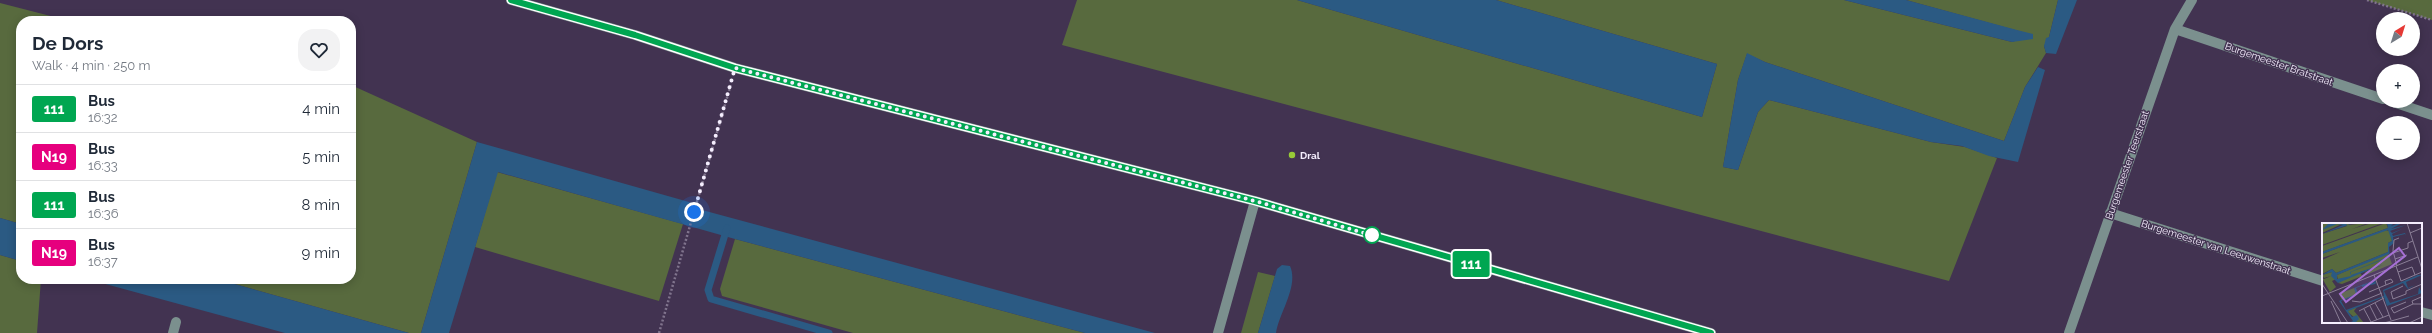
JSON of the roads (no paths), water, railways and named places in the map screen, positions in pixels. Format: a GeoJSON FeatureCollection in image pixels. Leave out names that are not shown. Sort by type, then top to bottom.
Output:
{"type":"FeatureCollection","features":[{"type":"Feature","properties":{"kind":"street"},"geometry":{"type":"LineString","coordinates":[[511,0],[635,35],[735,68],[1255,201],[1711,333]]}},
{"type":"Feature","properties":{"kind":"street","name":"Burgemeester Teerstraat"},"geometry":{"type":"LineString","coordinates":[[2069,333],[2175,29],[2192,0]]}},
{"type":"Feature","properties":{"kind":"street","name":"Burgemeester Bratstraat"},"geometry":{"type":"LineString","coordinates":[[2175,29],[2376,97]]}},
{"type":"Feature","properties":{"kind":"street"},"geometry":{"type":"LineString","coordinates":[[2411,108],[2432,115]]}},
{"type":"Feature","properties":{"kind":"street"},"geometry":{"type":"LineString","coordinates":[[1218,333],[1255,201]]}},
{"type":"Feature","properties":{"kind":"street","name":"Burgemeester van Leeuwenstraat"},"geometry":{"type":"LineString","coordinates":[[2110,213],[2322,281]]}},
{"type":"Feature","properties":{"kind":"street"},"geometry":{"type":"LineString","coordinates":[[2422,312],[2432,316]]}},
{"type":"Feature","properties":{"kind":"street"},"geometry":{"type":"LineString","coordinates":[[173,333],[176,322]]}},
{"type":"Feature","properties":{"kind":"water"},"geometry":{"type":"Polygon","coordinates":[[[1297,0],[1496,0],[1717,64],[1702,117],[1297,0]]]}},
{"type":"Feature","properties":{"kind":"water"},"geometry":{"type":"Polygon","coordinates":[[[1844,0],[1906,0],[2033,34],[2033,39],[2012,42],[1844,0]]]}},
{"type":"Feature","properties":{"kind":"water"},"geometry":{"type":"Polygon","coordinates":[[[2058,0],[2077,0],[2056,54],[2046,53],[2044,46],[2046,38],[2049,37],[2058,0]]]}},
{"type":"Feature","properties":{"kind":"water"},"geometry":{"type":"Polygon","coordinates":[[[1747,53],[1765,62],[2004,141],[2025,87],[2038,67],[2045,70],[2018,162],[1989,156],[1962,146],[1931,142],[1769,100],[1758,112],[1738,170],[1723,167],[1738,80],[1747,53]]]}},
{"type":"Feature","properties":{"kind":"water"},"geometry":{"type":"Polygon","coordinates":[[[477,142],[689,202],[702,210],[1155,333],[1085,333],[735,239],[498,172],[449,333],[421,333],[477,142]]]}},
{"type":"Feature","properties":{"kind":"water"},"geometry":{"type":"Polygon","coordinates":[[[0,218],[16,223],[16,260],[0,255],[0,218]]]}},
{"type":"Feature","properties":{"kind":"water"},"geometry":{"type":"Polygon","coordinates":[[[1282,265],[1290,266],[1292,274],[1292,282],[1288,300],[1276,333],[1258,333],[1277,269],[1282,265]]]}},
{"type":"Feature","properties":{"kind":"water"},"geometry":{"type":"Polygon","coordinates":[[[105,284],[235,284],[409,333],[285,333],[105,284]]]}},
{"type":"Feature","properties":{"kind":"waterway"},"geometry":{"type":"LineString","coordinates":[[727,228],[708,290],[711,299],[829,333]]}},
{"type":"Feature","properties":{"kind":"place","name":"Dral"},"geometry":{"type":"Point","coordinates":[1292,155]}}]}
